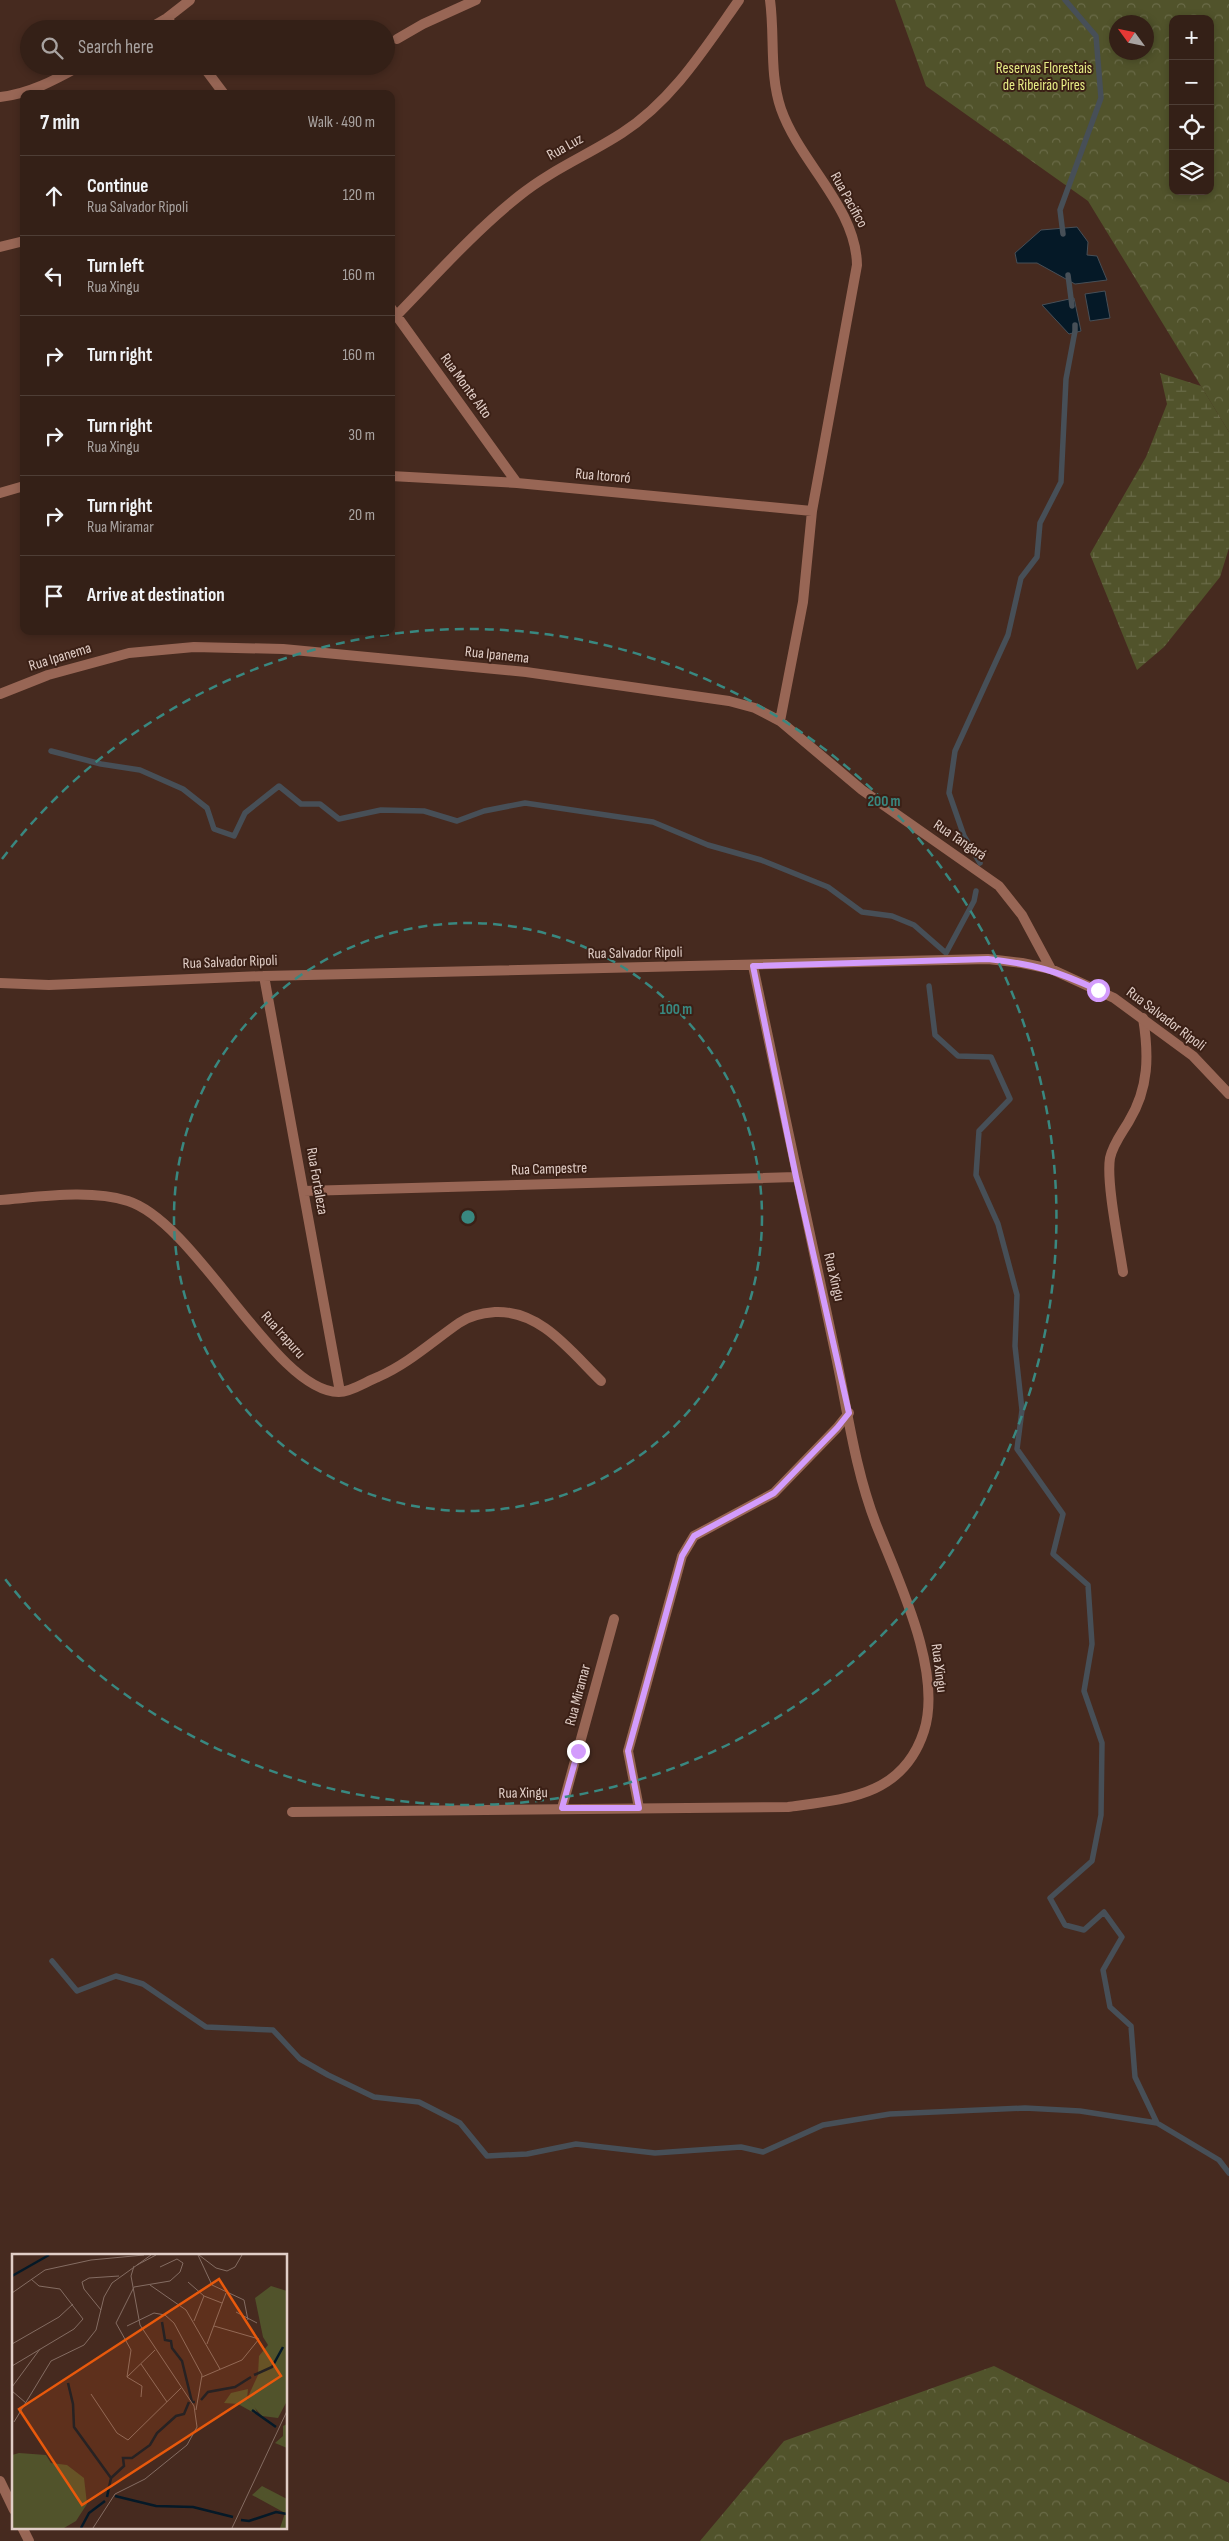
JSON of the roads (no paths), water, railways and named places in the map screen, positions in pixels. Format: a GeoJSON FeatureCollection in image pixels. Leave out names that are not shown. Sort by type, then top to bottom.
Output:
{"type":"FeatureCollection","features":[{"type":"Feature","properties":{"kind":"street"},"geometry":{"type":"LineString","coordinates":[[164,20],[190,0]]}},
{"type":"Feature","properties":{"kind":"street"},"geometry":{"type":"LineString","coordinates":[[397,39],[423,24],[476,0]]}},
{"type":"Feature","properties":{"kind":"street","name":"Rua Luz"},"geometry":{"type":"LineString","coordinates":[[395,310],[519,195],[548,174],[622,133],[670,92],[739,0]]}},
{"type":"Feature","properties":{"kind":"street","name":"Rua Pacifico"},"geometry":{"type":"LineString","coordinates":[[770,0],[774,86],[781,111],[852,231],[857,250],[857,265],[812,511]]}},
{"type":"Feature","properties":{"kind":"street"},"geometry":{"type":"LineString","coordinates":[[32,90],[63,75]]}},
{"type":"Feature","properties":{"kind":"street"},"geometry":{"type":"LineString","coordinates":[[210,75],[221,90]]}},
{"type":"Feature","properties":{"kind":"street"},"geometry":{"type":"LineString","coordinates":[[0,97],[20,94]]}},
{"type":"Feature","properties":{"kind":"street"},"geometry":{"type":"LineString","coordinates":[[0,247],[20,242]]}},
{"type":"Feature","properties":{"kind":"street","name":"Rua Monte Alto"},"geometry":{"type":"LineString","coordinates":[[395,312],[517,483]]}},
{"type":"Feature","properties":{"kind":"street","name":"Rua Itororó"},"geometry":{"type":"LineString","coordinates":[[395,476],[517,483],[812,511]]}},
{"type":"Feature","properties":{"kind":"street"},"geometry":{"type":"LineString","coordinates":[[0,493],[20,487]]}},
{"type":"Feature","properties":{"kind":"street"},"geometry":{"type":"LineString","coordinates":[[780,721],[803,602],[812,511]]}},
{"type":"Feature","properties":{"kind":"street","name":"Rua Ipanema"},"geometry":{"type":"LineString","coordinates":[[0,694],[48,675],[129,652],[194,647],[273,649],[526,672],[694,695],[755,708],[780,721]]}},
{"type":"Feature","properties":{"kind":"street","name":"Rua Tangará"},"geometry":{"type":"LineString","coordinates":[[780,721],[862,790],[999,886],[1022,915],[1051,969]]}},
{"type":"Feature","properties":{"kind":"street","name":"Rua Salvador Ripoli"},"geometry":{"type":"LineString","coordinates":[[0,983],[50,985],[264,976],[988,959],[1051,969],[1114,998],[1193,1056],[1229,1094]]}},
{"type":"Feature","properties":{"kind":"street","name":"Rua Xingu"},"geometry":{"type":"LineString","coordinates":[[292,1812],[788,1807],[844,1800],[878,1789],[904,1769],[918,1748],[925,1728],[929,1696],[920,1639],[866,1496],[856,1457],[849,1413],[796,1177],[753,966]]}},
{"type":"Feature","properties":{"kind":"street","name":"Rua Fortaleza"},"geometry":{"type":"LineString","coordinates":[[264,976],[340,1392]]}},
{"type":"Feature","properties":{"kind":"street"},"geometry":{"type":"LineString","coordinates":[[1123,1272],[1110,1158],[1118,1136],[1137,1105],[1146,1082],[1148,1050],[1143,1018]]}},
{"type":"Feature","properties":{"kind":"street","name":"Rua Campestre"},"geometry":{"type":"LineString","coordinates":[[304,1191],[796,1177]]}},
{"type":"Feature","properties":{"kind":"street","name":"Rua Irapuru"},"geometry":{"type":"LineString","coordinates":[[0,1200],[54,1196],[106,1196],[128,1201],[147,1209],[175,1234],[293,1371],[317,1386],[340,1392]]}},
{"type":"Feature","properties":{"kind":"street"},"geometry":{"type":"LineString","coordinates":[[340,1392],[394,1370],[462,1321],[480,1313],[506,1312],[526,1316],[549,1331],[601,1382]]}},
{"type":"Feature","properties":{"kind":"street"},"geometry":{"type":"LineString","coordinates":[[639,1808],[628,1751],[682,1556],[694,1536],[774,1493],[837,1428],[849,1413]]}},
{"type":"Feature","properties":{"kind":"street","name":"Rua Miramar"},"geometry":{"type":"LineString","coordinates":[[562,1808],[614,1619]]}},
{"type":"Feature","properties":{"kind":"street"},"geometry":{"type":"LineString","coordinates":[[0,2481],[12,2506]]}},
{"type":"Feature","properties":{"kind":"street"},"geometry":{"type":"LineString","coordinates":[[22,2528],[28,2541]]}},
{"type":"Feature","properties":{"kind":"water"},"geometry":{"type":"Polygon","coordinates":[[[1077,227],[1088,242],[1087,255],[1097,256],[1107,280],[1075,284],[1037,263],[1017,263],[1015,253],[1041,230],[1077,227]]]}},
{"type":"Feature","properties":{"kind":"water"},"geometry":{"type":"Polygon","coordinates":[[[1105,291],[1110,318],[1090,321],[1085,294],[1105,291]]]}},
{"type":"Feature","properties":{"kind":"water"},"geometry":{"type":"Polygon","coordinates":[[[1074,298],[1081,331],[1069,334],[1042,305],[1074,298]]]}},
{"type":"Feature","properties":{"kind":"waterway"},"geometry":{"type":"LineString","coordinates":[[1063,234],[1060,210],[1101,98],[1096,36],[1065,0]]}},
{"type":"Feature","properties":{"kind":"waterway"},"geometry":{"type":"LineString","coordinates":[[1068,275],[1072,306]]}},
{"type":"Feature","properties":{"kind":"waterway"},"geometry":{"type":"LineString","coordinates":[[980,863],[964,836],[949,793],[955,751],[1008,635],[1021,578],[1037,557],[1040,523],[1061,482],[1066,379],[1075,325]]}},
{"type":"Feature","properties":{"kind":"waterway"},"geometry":{"type":"LineString","coordinates":[[51,751],[101,764],[140,770],[183,789],[207,808],[214,829],[234,836],[245,813],[279,786],[301,804],[320,804],[339,819],[381,810],[424,811],[457,821],[484,811],[525,803],[653,822],[708,845],[761,860],[828,887],[862,912],[892,916],[914,925],[946,953],[974,901],[976,891]]}},
{"type":"Feature","properties":{"kind":"waterway"},"geometry":{"type":"LineString","coordinates":[[929,986],[935,1035],[958,1056],[991,1057],[1010,1099],[979,1131],[976,1175],[998,1224],[1017,1295],[1015,1346],[1022,1410],[1017,1449],[1063,1514],[1053,1554],[1088,1585],[1092,1644],[1084,1691],[1102,1743],[1101,1815],[1092,1861],[1050,1898],[1065,1925],[1084,1930],[1104,1912],[1122,1937],[1103,1970],[1110,2007],[1131,2026],[1135,2077],[1157,2123],[1219,2160],[1229,2173]]}},
{"type":"Feature","properties":{"kind":"waterway"},"geometry":{"type":"LineString","coordinates":[[52,1961],[77,1991],[116,1976],[143,1984],[206,2027],[273,2030],[300,2059],[328,2075],[374,2097],[419,2102],[460,2123],[487,2156],[527,2154],[576,2144],[655,2153],[741,2147],[763,2152],[823,2125],[890,2114],[1025,2108],[1080,2111],[1157,2123]]}},
{"type":"Feature","properties":{"kind":"park label","name":"Reservas Florestais de Ribeirão Pires"},"geometry":{"type":"Point","coordinates":[1044,76]}}]}
